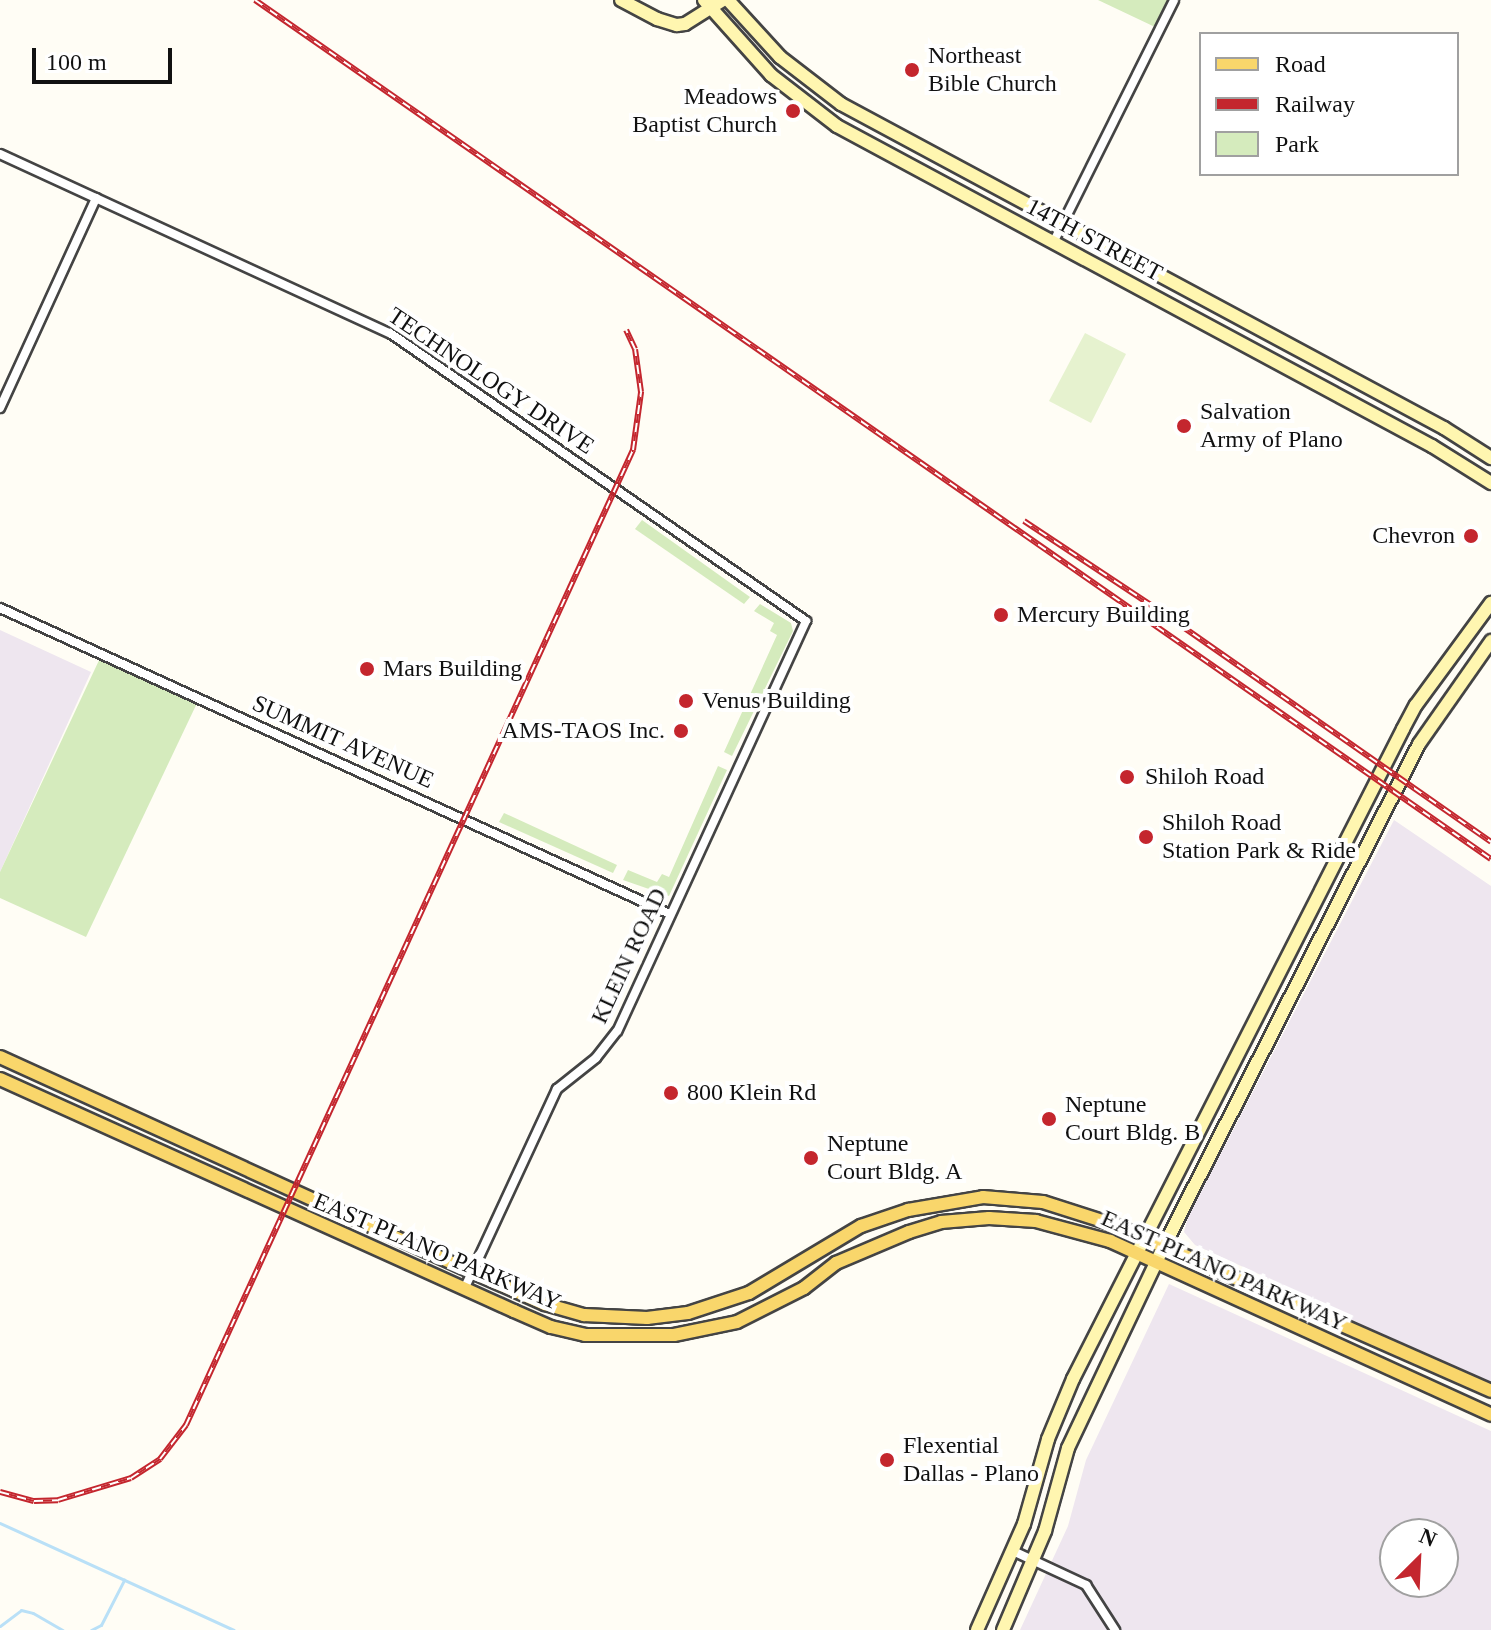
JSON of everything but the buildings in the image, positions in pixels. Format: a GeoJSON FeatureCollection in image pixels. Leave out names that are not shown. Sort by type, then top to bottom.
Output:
{"type":"FeatureCollection","features":[{"type":"Feature","properties":{"kind":"main road"},"geometry":{"type":"LineString","coordinates":[[621,0],[657,19],[677,25],[707,4],[726,0]]}},
{"type":"Feature","properties":{"kind":"main road","name":"14TH STREET"},"geometry":{"type":"LineString","coordinates":[[726,0],[752,30],[802,77],[841,104],[1232,314],[1491,458]]}},
{"type":"Feature","properties":{"kind":"main road","name":"14TH STREET"},"geometry":{"type":"LineString","coordinates":[[707,4],[750,55],[790,92],[844,130],[1458,460],[1491,483]]}},
{"type":"Feature","properties":{"kind":"main road"},"geometry":{"type":"LineString","coordinates":[[790,92],[802,77]]}},
{"type":"Feature","properties":{"kind":"main road"},"geometry":{"type":"LineString","coordinates":[[929,177],[940,158]]}},
{"type":"Feature","properties":{"kind":"main road"},"geometry":{"type":"LineString","coordinates":[[1222,333],[1232,314]]}},
{"type":"Feature","properties":{"kind":"main road"},"geometry":{"type":"LineString","coordinates":[[1364,409],[1373,391]]}},
{"type":"Feature","properties":{"kind":"main road"},"geometry":{"type":"LineString","coordinates":[[977,1630],[1013,1551],[1063,1400],[1357,816],[1426,691],[1491,603]]}},
{"type":"Feature","properties":{"kind":"main road"},"geometry":{"type":"LineString","coordinates":[[1003,1630],[1034,1559],[1068,1448],[1164,1246],[1407,768],[1444,704],[1491,641]]}},
{"type":"Feature","properties":{"kind":"main road"},"geometry":{"type":"LineString","coordinates":[[1426,691],[1444,704]]}},
{"type":"Feature","properties":{"kind":"main road","name":"EAST PLANO PARKWAY"},"geometry":{"type":"LineString","coordinates":[[1,1060],[545,1304],[584,1315],[647,1318],[688,1313],[749,1293],[861,1226],[938,1203],[983,1197],[1043,1202],[1075,1210],[1146,1238],[1490,1391]]}},
{"type":"Feature","properties":{"kind":"main road"},"geometry":{"type":"LineString","coordinates":[[1226,1076],[1245,1085]]}},
{"type":"Feature","properties":{"kind":"main road","name":"EAST PLANO PARKWAY"},"geometry":{"type":"LineString","coordinates":[[0,1079],[464,1289],[551,1327],[585,1335],[674,1335],[737,1322],[758,1313],[871,1246],[941,1222],[989,1218],[1036,1221],[1110,1241],[1486,1413]]}},
{"type":"Feature","properties":{"kind":"main road"},"geometry":{"type":"LineString","coordinates":[[149,1147],[157,1129]]}},
{"type":"Feature","properties":{"kind":"main road"},"geometry":{"type":"LineString","coordinates":[[258,1198],[267,1179]]}},
{"type":"Feature","properties":{"kind":"main road"},"geometry":{"type":"LineString","coordinates":[[938,1203],[941,1222]]}},
{"type":"Feature","properties":{"kind":"main road"},"geometry":{"type":"LineString","coordinates":[[672,1315],[674,1335]]}},
{"type":"Feature","properties":{"kind":"main road"},"geometry":{"type":"LineString","coordinates":[[1355,1353],[1364,1335]]}},
{"type":"Feature","properties":{"kind":"main road"},"geometry":{"type":"LineString","coordinates":[[1486,1413],[1490,1391]]}},
{"type":"Feature","properties":{"kind":"street"},"geometry":{"type":"LineString","coordinates":[[1053,243],[1174,0]]}},
{"type":"Feature","properties":{"kind":"street","name":"TECHNOLOGY DRIVE"},"geometry":{"type":"LineString","coordinates":[[0,154],[390,333],[806,621]]}},
{"type":"Feature","properties":{"kind":"street"},"geometry":{"type":"LineString","coordinates":[[0,408],[96,198]]}},
{"type":"Feature","properties":{"kind":"street","name":"SUMMIT AVENUE"},"geometry":{"type":"LineString","coordinates":[[0,608],[670,914]]}},
{"type":"Feature","properties":{"kind":"street","name":"KLEIN ROAD"},"geometry":{"type":"LineString","coordinates":[[464,1289],[557,1089],[611,1043],[806,621]]}},
{"type":"Feature","properties":{"kind":"street"},"geometry":{"type":"LineString","coordinates":[[1013,1551],[1086,1585],[1115,1630]]}},
{"type":"Feature","properties":{"kind":"shaded area"},"geometry":{"type":"Polygon","coordinates":[[[0,630],[91,672],[0,872],[0,630]]]}},
{"type":"Feature","properties":{"kind":"shaded area"},"geometry":{"type":"Polygon","coordinates":[[[1394,820],[1491,886],[1491,1384],[1301,1299],[1263,1276],[1195,1245],[1184,1232],[1188,1217],[1394,820]]]}},
{"type":"Feature","properties":{"kind":"shaded area"},"geometry":{"type":"Polygon","coordinates":[[[1169,1284],[1491,1431],[1491,1630],[1020,1630],[1068,1526],[1086,1460],[1169,1284]]]}},
{"type":"Feature","properties":{"kind":"green space"},"geometry":{"type":"Polygon","coordinates":[[[1098,0],[1169,0],[1155,27],[1098,0]]]}},
{"type":"Feature","properties":{"kind":"green space"},"geometry":{"type":"Polygon","coordinates":[[[1085,333],[1126,354],[1091,423],[1049,401],[1085,333]]]}},
{"type":"Feature","properties":{"kind":"green space"},"geometry":{"type":"Polygon","coordinates":[[[642,520],[750,597],[744,604],[635,529],[642,520]]]}},
{"type":"Feature","properties":{"kind":"green space"},"geometry":{"type":"Polygon","coordinates":[[[760,604],[791,623],[793,631],[732,756],[724,752],[777,635],[770,631],[774,623],[754,611],[760,604]]]}},
{"type":"Feature","properties":{"kind":"green space"},"geometry":{"type":"Polygon","coordinates":[[[101,656],[198,701],[86,937],[0,898],[0,872],[101,656]]]}},
{"type":"Feature","properties":{"kind":"green space"},"geometry":{"type":"Polygon","coordinates":[[[718,766],[727,770],[669,896],[623,880],[628,870],[657,882],[662,874],[669,877],[718,766]]]}},
{"type":"Feature","properties":{"kind":"green space"},"geometry":{"type":"Polygon","coordinates":[[[504,813],[617,865],[613,873],[499,822],[504,813]]]}},
{"type":"Feature","properties":{"kind":"waterway"},"geometry":{"type":"LineString","coordinates":[[0,1523],[234,1630]]}},
{"type":"Feature","properties":{"kind":"waterway"},"geometry":{"type":"LineString","coordinates":[[91,1630],[101,1625],[124,1580]]}},
{"type":"Feature","properties":{"kind":"waterway"},"geometry":{"type":"LineString","coordinates":[[0,1626],[21,1610],[33,1613],[63,1630]]}},
{"type":"Feature","properties":{"kind":"railway"},"geometry":{"type":"LineString","coordinates":[[255,0],[1491,859]]}},
{"type":"Feature","properties":{"kind":"railway"},"geometry":{"type":"LineString","coordinates":[[0,1492],[34,1501],[58,1500],[131,1478],[160,1459],[186,1425],[633,450],[641,392],[635,349],[626,330]]}},
{"type":"Feature","properties":{"kind":"railway"},"geometry":{"type":"LineString","coordinates":[[1024,521],[1163,613],[1491,842]]}},
{"type":"Feature","properties":{"kind":"place","name":"Northeast Bible Church"},"geometry":{"type":"Point","coordinates":[912,70]}},
{"type":"Feature","properties":{"kind":"place","name":"Meadows Baptist Church"},"geometry":{"type":"Point","coordinates":[793,111]}},
{"type":"Feature","properties":{"kind":"place","name":"Salvation Army of Plano"},"geometry":{"type":"Point","coordinates":[1184,426]}},
{"type":"Feature","properties":{"kind":"place","name":"Chevron"},"geometry":{"type":"Point","coordinates":[1471,536]}},
{"type":"Feature","properties":{"kind":"place","name":"Mercury Building"},"geometry":{"type":"Point","coordinates":[1001,615]}},
{"type":"Feature","properties":{"kind":"place","name":"Mars Building"},"geometry":{"type":"Point","coordinates":[367,669]}},
{"type":"Feature","properties":{"kind":"place","name":"Venus Building"},"geometry":{"type":"Point","coordinates":[686,701]}},
{"type":"Feature","properties":{"kind":"place","name":"AMS-TAOS Inc."},"geometry":{"type":"Point","coordinates":[681,731]}},
{"type":"Feature","properties":{"kind":"place","name":"Shiloh Road"},"geometry":{"type":"Point","coordinates":[1127,777]}},
{"type":"Feature","properties":{"kind":"place","name":"Shiloh Road Station Park & Ride"},"geometry":{"type":"Point","coordinates":[1146,837]}},
{"type":"Feature","properties":{"kind":"place","name":"800 Klein Rd"},"geometry":{"type":"Point","coordinates":[671,1093]}},
{"type":"Feature","properties":{"kind":"place","name":"Neptune Court Bldg. B"},"geometry":{"type":"Point","coordinates":[1049,1119]}},
{"type":"Feature","properties":{"kind":"place","name":"Neptune Court Bldg. A"},"geometry":{"type":"Point","coordinates":[811,1158]}},
{"type":"Feature","properties":{"kind":"place","name":"Flexential Dallas - Plano"},"geometry":{"type":"Point","coordinates":[887,1460]}}]}
